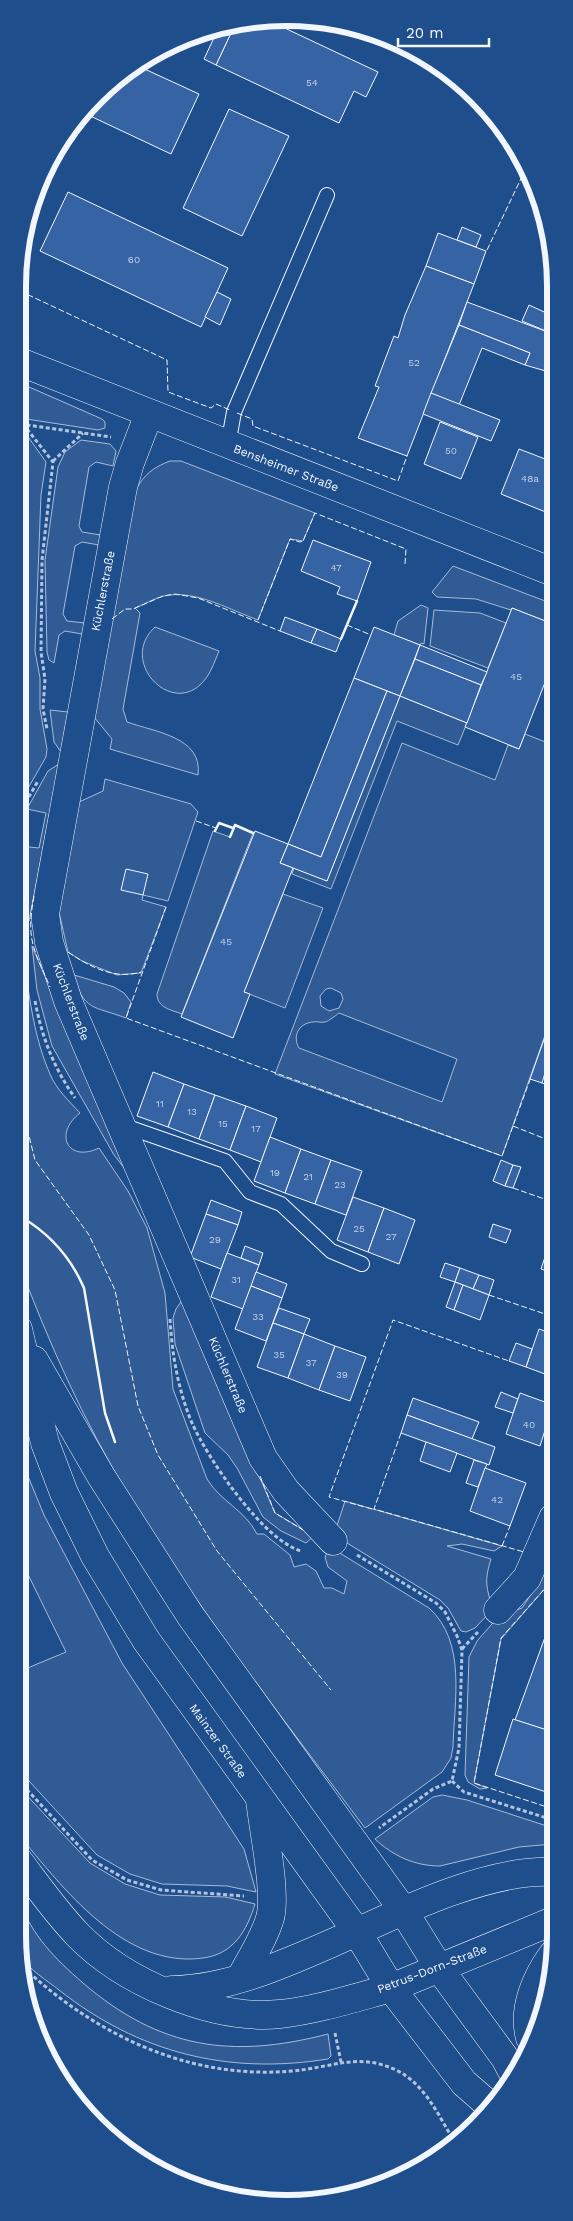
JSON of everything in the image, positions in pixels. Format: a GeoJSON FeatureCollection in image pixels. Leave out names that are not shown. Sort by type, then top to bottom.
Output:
{"type":"FeatureCollection","features":[{"type":"Feature","properties":{"kind":"street","name":"Bensheimer Straße"},"geometry":{"type":"LineString","coordinates":[[26,364],[547,570]]}},
{"type":"Feature","properties":{"kind":"street","name":"Küchlerstraße"},"geometry":{"type":"LineString","coordinates":[[149,414],[138,440],[123,487],[64,760],[45,927],[68,1001],[263,1458],[286,1492],[333,1541]]}},
{"type":"Feature","properties":{"kind":"street","name":"Mainzer Straße"},"geometry":{"type":"LineString","coordinates":[[26,1344],[147,1551],[196,1623],[403,1910],[439,1968],[510,2068]]}},
{"type":"Feature","properties":{"kind":"street","name":"Mainzer Straße"},"geometry":{"type":"LineString","coordinates":[[26,1360],[45,1443],[64,1493],[95,1556],[146,1640],[357,1932],[391,1988],[464,2083],[486,2102]]}},
{"type":"Feature","properties":{"kind":"street"},"geometry":{"type":"LineString","coordinates":[[498,1610],[527,1578],[547,1532]]}},
{"type":"Feature","properties":{"kind":"street"},"geometry":{"type":"LineString","coordinates":[[241,1977],[263,1938],[270,1917],[272,1898],[260,1800]]}},
{"type":"Feature","properties":{"kind":"street","name":"Petrus-Dorn-Straße"},"geometry":{"type":"LineString","coordinates":[[26,1870],[77,1934],[94,1949],[138,1979],[202,2005],[249,2015],[280,2014],[309,2009],[391,1988],[547,1923]]}},
{"type":"Feature","properties":{"kind":"street","name":"Petrus-Dorn-Straße"},"geometry":{"type":"LineString","coordinates":[[163,1990],[206,1987],[241,1977],[307,1954],[403,1910],[466,1888],[511,1876],[547,1873]]}},
{"type":"Feature","properties":{"kind":"street"},"geometry":{"type":"LineString","coordinates":[[529,2028],[528,2011],[532,1995],[536,1982],[545,1967]]}},
{"type":"Feature","properties":{"kind":"lane"},"geometry":{"type":"LineString","coordinates":[[228,445],[234,412],[327,195]]}},
{"type":"Feature","properties":{"kind":"lane"},"geometry":{"type":"LineString","coordinates":[[122,1125],[225,1160],[250,1192],[281,1204],[331,1251],[362,1264]]}},
{"type":"Feature","properties":{"kind":"path"},"geometry":{"type":"LineString","coordinates":[[26,425],[138,440]]}},
{"type":"Feature","properties":{"kind":"path"},"geometry":{"type":"LineString","coordinates":[[26,430],[53,462]]}},
{"type":"Feature","properties":{"kind":"path"},"geometry":{"type":"LineString","coordinates":[[26,802],[41,774],[64,760],[50,743],[43,709],[45,678],[41,652],[42,560],[53,462],[83,433]]}},
{"type":"Feature","properties":{"kind":"path"},"geometry":{"type":"LineString","coordinates":[[333,1541],[436,1603],[451,1622],[462,1650],[459,1748],[452,1781]]}},
{"type":"Feature","properties":{"kind":"path"},"geometry":{"type":"LineString","coordinates":[[356,1846],[433,1789],[452,1781]]}},
{"type":"Feature","properties":{"kind":"path"},"geometry":{"type":"LineString","coordinates":[[452,1781],[464,1792],[547,1818]]}},
{"type":"Feature","properties":{"kind":"path"},"geometry":{"type":"LineString","coordinates":[[26,1789],[92,1860],[127,1880],[161,1890],[200,1891],[249,1896]]}},
{"type":"Feature","properties":{"kind":"path"},"geometry":{"type":"LineString","coordinates":[[29,1972],[64,2002],[107,2030],[132,2043],[184,2062],[225,2070],[269,2071],[310,2069],[341,2062],[374,2063],[396,2070],[417,2084],[451,2136]]}},
{"type":"Feature","properties":{"kind":"shaded area"},"geometry":{"type":"Polygon","coordinates":[[[26,386],[102,419],[105,422],[105,428],[98,430],[26,419],[26,386]]]}},
{"type":"Feature","properties":{"kind":"shaded area"},"geometry":{"type":"Polygon","coordinates":[[[26,434],[46,462],[41,495],[35,651],[40,678],[40,709],[47,749],[46,757],[26,792],[26,434]]]}},
{"type":"Feature","properties":{"kind":"shaded area"},"geometry":{"type":"Polygon","coordinates":[[[81,440],[110,444],[116,451],[113,466],[96,462],[89,467],[79,526],[82,532],[101,535],[99,545],[82,542],[75,546],[63,614],[67,621],[85,623],[82,634],[65,631],[59,635],[54,663],[49,660],[47,652],[45,560],[58,467],[65,452],[81,440]]]}},
{"type":"Feature","properties":{"kind":"shaded area"},"geometry":{"type":"Polygon","coordinates":[[[170,461],[181,461],[315,513],[303,541],[290,539],[258,620],[188,595],[164,596],[135,608],[140,613],[123,709],[127,722],[163,733],[185,744],[193,752],[198,762],[198,775],[110,749],[112,739],[94,717],[136,490],[150,472],[170,461]]]}},
{"type":"Feature","properties":{"kind":"shaded area"},"geometry":{"type":"Polygon","coordinates":[[[453,566],[547,602],[547,622],[512,608],[511,610],[476,599],[437,597],[432,592],[453,566]]]}},
{"type":"Feature","properties":{"kind":"shaded area"},"geometry":{"type":"Polygon","coordinates":[[[421,605],[428,608],[424,644],[421,643],[420,645],[394,635],[398,621],[421,605]]]}},
{"type":"Feature","properties":{"kind":"shaded area"},"geometry":{"type":"Polygon","coordinates":[[[434,610],[480,613],[506,623],[488,668],[430,646],[434,610]]]}},
{"type":"Feature","properties":{"kind":"shaded area"},"geometry":{"type":"Polygon","coordinates":[[[155,627],[219,651],[209,673],[200,685],[187,692],[174,693],[162,688],[152,679],[145,668],[142,654],[145,640],[155,627]]]}},
{"type":"Feature","properties":{"kind":"shaded area"},"geometry":{"type":"Polygon","coordinates":[[[400,696],[467,723],[458,745],[397,721],[331,889],[292,874],[294,868],[327,881],[400,696]]]}},
{"type":"Feature","properties":{"kind":"shaded area"},"geometry":{"type":"Polygon","coordinates":[[[50,710],[68,712],[61,752],[54,742],[50,710]]]}},
{"type":"Feature","properties":{"kind":"shaded area"},"geometry":{"type":"Polygon","coordinates":[[[525,734],[547,743],[547,1030],[502,1156],[275,1074],[402,743],[495,780],[508,745],[519,749],[525,734]],[[331,988],[326,989],[320,996],[321,1006],[329,1011],[339,1008],[343,999],[341,993],[331,988]],[[339,1013],[327,1021],[304,1025],[298,1031],[296,1039],[299,1048],[442,1102],[457,1059],[339,1013]]]}},
{"type":"Feature","properties":{"kind":"shaded area"},"geometry":{"type":"Polygon","coordinates":[[[59,764],[29,921],[26,909],[26,847],[39,848],[46,813],[27,809],[48,771],[59,764]]]}},
{"type":"Feature","properties":{"kind":"shaded area"},"geometry":{"type":"Polygon","coordinates":[[[105,779],[191,804],[198,812],[168,901],[143,895],[142,900],[166,907],[141,973],[117,975],[82,961],[68,952],[59,912],[79,802],[103,791],[105,779]]]}},
{"type":"Feature","properties":{"kind":"shaded area"},"geometry":{"type":"Polygon","coordinates":[[[235,825],[253,833],[182,1014],[162,1005],[157,994],[213,831],[230,837],[235,825]]]}},
{"type":"Feature","properties":{"kind":"shaded area"},"geometry":{"type":"Polygon","coordinates":[[[283,894],[323,908],[285,1008],[244,992],[283,894]]]}},
{"type":"Feature","properties":{"kind":"shaded area"},"geometry":{"type":"Polygon","coordinates":[[[32,946],[129,1174],[114,1155],[52,1046],[37,990],[32,946]]]}},
{"type":"Feature","properties":{"kind":"shaded area"},"geometry":{"type":"Polygon","coordinates":[[[26,972],[37,1036],[43,1056],[56,1085],[80,1113],[67,1129],[66,1137],[68,1144],[72,1149],[79,1152],[88,1152],[99,1148],[128,1191],[147,1228],[165,1293],[173,1389],[207,1479],[219,1494],[246,1519],[257,1534],[264,1534],[290,1555],[294,1567],[306,1564],[316,1571],[324,1588],[332,1588],[344,1594],[347,1581],[328,1567],[325,1557],[330,1547],[429,1608],[441,1622],[449,1638],[454,1655],[456,1673],[453,1747],[451,1758],[442,1772],[365,1828],[213,1622],[155,1537],[96,1438],[42,1321],[26,1281],[26,972]]]}},
{"type":"Feature","properties":{"kind":"shaded area"},"geometry":{"type":"Polygon","coordinates":[[[74,975],[114,987],[124,993],[131,1002],[126,1018],[98,1009],[86,1001],[81,995],[74,975]]]}},
{"type":"Feature","properties":{"kind":"shaded area"},"geometry":{"type":"Polygon","coordinates":[[[183,1299],[275,1513],[314,1536],[306,1543],[281,1531],[263,1517],[237,1468],[228,1455],[205,1433],[175,1344],[173,1318],[176,1309],[183,1299]]]}},
{"type":"Feature","properties":{"kind":"shaded area"},"geometry":{"type":"Polygon","coordinates":[[[26,1471],[44,1515],[122,1663],[244,1849],[256,1892],[227,1886],[162,1884],[130,1874],[97,1855],[26,1778],[26,1671],[30,1667],[66,1652],[26,1570],[26,1471]]]}},
{"type":"Feature","properties":{"kind":"shaded area"},"geometry":{"type":"Polygon","coordinates":[[[345,1501],[502,1546],[494,1551],[462,1544],[447,1546],[491,1559],[487,1573],[487,1584],[493,1609],[475,1628],[466,1632],[461,1631],[448,1608],[440,1600],[334,1535],[345,1501]]]}},
{"type":"Feature","properties":{"kind":"shaded area"},"geometry":{"type":"Polygon","coordinates":[[[547,1563],[547,1586],[501,1639],[474,1783],[487,1788],[480,1789],[468,1782],[465,1775],[469,1657],[477,1641],[499,1616],[522,1608],[539,1582],[547,1563]]]}},
{"type":"Feature","properties":{"kind":"shaded area"},"geometry":{"type":"Polygon","coordinates":[[[26,1795],[90,1863],[125,1884],[160,1895],[226,1897],[255,1904],[248,1923],[238,1939],[223,1952],[203,1958],[174,1958],[147,1951],[122,1938],[75,1900],[26,1844],[26,1795]]]}},
{"type":"Feature","properties":{"kind":"shaded area"},"geometry":{"type":"Polygon","coordinates":[[[442,1795],[467,1800],[547,1826],[547,1845],[519,1847],[440,1866],[431,1866],[405,1859],[375,1839],[433,1797],[442,1795]]]}},
{"type":"Feature","properties":{"kind":"shaded area"},"geometry":{"type":"Polygon","coordinates":[[[26,1916],[45,1946],[62,1964],[112,2005],[140,2022],[169,2035],[198,2043],[229,2046],[260,2046],[293,2042],[328,2034],[331,2056],[328,2059],[291,2063],[255,2064],[220,2061],[186,2054],[153,2044],[121,2030],[89,2012],[29,1966],[26,1916]]]}},
{"type":"Feature","properties":{"kind":"building"},"geometry":{"type":"Polygon","coordinates":[[[281,26],[378,72],[366,97],[354,91],[339,123],[216,65],[231,33],[253,28],[281,26]]]}},
{"type":"Feature","properties":{"kind":"building"},"geometry":{"type":"Polygon","coordinates":[[[231,33],[216,65],[204,59],[215,36],[231,33]]]}},
{"type":"Feature","properties":{"kind":"building"},"geometry":{"type":"Polygon","coordinates":[[[144,69],[199,94],[171,154],[90,116],[102,102],[144,69]]]}},
{"type":"Feature","properties":{"kind":"building"},"geometry":{"type":"Polygon","coordinates":[[[229,109],[289,136],[242,236],[183,208],[229,109]]]}},
{"type":"Feature","properties":{"kind":"building"},"geometry":{"type":"Polygon","coordinates":[[[68,192],[228,268],[201,327],[40,251],[68,192]]]}},
{"type":"Feature","properties":{"kind":"building"},"geometry":{"type":"Polygon","coordinates":[[[462,227],[481,235],[476,247],[457,240],[462,227]]]}},
{"type":"Feature","properties":{"kind":"building"},"geometry":{"type":"Polygon","coordinates":[[[438,233],[486,251],[474,284],[426,266],[438,233]]]}},
{"type":"Feature","properties":{"kind":"building"},"geometry":{"type":"Polygon","coordinates":[[[426,266],[474,284],[407,456],[358,438],[379,387],[375,386],[394,336],[398,338],[405,315],[426,266]]]}},
{"type":"Feature","properties":{"kind":"building"},"geometry":{"type":"Polygon","coordinates":[[[217,292],[231,299],[220,325],[205,317],[217,292]]]}},
{"type":"Feature","properties":{"kind":"building"},"geometry":{"type":"Polygon","coordinates":[[[467,302],[547,332],[547,371],[525,365],[530,353],[459,325],[467,302]]]}},
{"type":"Feature","properties":{"kind":"building"},"geometry":{"type":"Polygon","coordinates":[[[529,305],[547,313],[547,331],[522,321],[529,305]]]}},
{"type":"Feature","properties":{"kind":"building"},"geometry":{"type":"Polygon","coordinates":[[[459,325],[530,353],[525,365],[482,348],[459,405],[431,393],[459,325]]]}},
{"type":"Feature","properties":{"kind":"building"},"geometry":{"type":"Polygon","coordinates":[[[431,393],[500,420],[491,441],[423,414],[431,393]]]}},
{"type":"Feature","properties":{"kind":"building"},"geometry":{"type":"Polygon","coordinates":[[[440,422],[478,437],[461,479],[424,464],[440,422]]]}},
{"type":"Feature","properties":{"kind":"building"},"geometry":{"type":"Polygon","coordinates":[[[519,449],[547,460],[547,513],[501,494],[519,449]]]}},
{"type":"Feature","properties":{"kind":"building"},"geometry":{"type":"Polygon","coordinates":[[[313,540],[371,562],[357,601],[337,594],[340,587],[301,571],[313,540]]]}},
{"type":"Feature","properties":{"kind":"building"},"geometry":{"type":"Polygon","coordinates":[[[512,608],[547,622],[547,677],[519,749],[465,727],[512,608]]]}},
{"type":"Feature","properties":{"kind":"building"},"geometry":{"type":"Polygon","coordinates":[[[285,617],[317,629],[311,643],[280,631],[285,617]]]}},
{"type":"Feature","properties":{"kind":"building"},"geometry":{"type":"Polygon","coordinates":[[[374,627],[420,645],[400,696],[354,678],[374,627]]]}},
{"type":"Feature","properties":{"kind":"building"},"geometry":{"type":"Polygon","coordinates":[[[317,629],[341,639],[336,652],[311,643],[317,629]]]}},
{"type":"Feature","properties":{"kind":"building"},"geometry":{"type":"Polygon","coordinates":[[[420,645],[487,672],[481,685],[415,659],[420,645]]]}},
{"type":"Feature","properties":{"kind":"building"},"geometry":{"type":"Polygon","coordinates":[[[415,659],[481,685],[467,723],[400,696],[415,659]]]}},
{"type":"Feature","properties":{"kind":"building"},"geometry":{"type":"Polygon","coordinates":[[[354,678],[387,691],[321,857],[288,844],[354,678]]]}},
{"type":"Feature","properties":{"kind":"building"},"geometry":{"type":"Polygon","coordinates":[[[387,691],[400,696],[327,881],[280,863],[288,844],[321,857],[387,691]]]}},
{"type":"Feature","properties":{"kind":"building"},"geometry":{"type":"Polygon","coordinates":[[[255,831],[288,844],[280,863],[293,868],[244,992],[250,994],[233,1038],[181,1017],[255,831]]]}},
{"type":"Feature","properties":{"kind":"building"},"geometry":{"type":"Polygon","coordinates":[[[126,869],[148,874],[143,895],[121,890],[126,869]]]}},
{"type":"Feature","properties":{"kind":"building"},"geometry":{"type":"Polygon","coordinates":[[[547,1031],[547,1067],[542,1083],[530,1079],[547,1031]]]}},
{"type":"Feature","properties":{"kind":"building"},"geometry":{"type":"Polygon","coordinates":[[[153,1072],[184,1084],[168,1127],[137,1116],[153,1072]]]}},
{"type":"Feature","properties":{"kind":"building"},"geometry":{"type":"Polygon","coordinates":[[[184,1084],[215,1095],[199,1139],[168,1127],[184,1084]]]}},
{"type":"Feature","properties":{"kind":"building"},"geometry":{"type":"Polygon","coordinates":[[[215,1095],[246,1106],[230,1150],[199,1139],[215,1095]]]}},
{"type":"Feature","properties":{"kind":"building"},"geometry":{"type":"Polygon","coordinates":[[[246,1106],[277,1118],[261,1162],[230,1150],[246,1106]]]}},
{"type":"Feature","properties":{"kind":"building"},"geometry":{"type":"Polygon","coordinates":[[[270,1137],[301,1149],[285,1193],[254,1181],[270,1137]]]}},
{"type":"Feature","properties":{"kind":"building"},"geometry":{"type":"Polygon","coordinates":[[[301,1149],[331,1160],[315,1204],[285,1193],[301,1149]]]}},
{"type":"Feature","properties":{"kind":"building"},"geometry":{"type":"Polygon","coordinates":[[[331,1160],[362,1171],[346,1215],[315,1204],[331,1160]]]}},
{"type":"Feature","properties":{"kind":"building"},"geometry":{"type":"Polygon","coordinates":[[[501,1160],[513,1165],[505,1186],[493,1181],[501,1160]]]}},
{"type":"Feature","properties":{"kind":"building"},"geometry":{"type":"Polygon","coordinates":[[[513,1165],[521,1167],[513,1188],[505,1186],[513,1165]]]}},
{"type":"Feature","properties":{"kind":"building"},"geometry":{"type":"Polygon","coordinates":[[[353,1197],[384,1208],[368,1252],[337,1240],[353,1197]]]}},
{"type":"Feature","properties":{"kind":"building"},"geometry":{"type":"Polygon","coordinates":[[[211,1200],[242,1212],[238,1225],[206,1214],[211,1200]]]}},
{"type":"Feature","properties":{"kind":"building"},"geometry":{"type":"Polygon","coordinates":[[[384,1208],[415,1220],[399,1264],[368,1252],[384,1208]]]}},
{"type":"Feature","properties":{"kind":"building"},"geometry":{"type":"Polygon","coordinates":[[[206,1214],[238,1225],[221,1269],[190,1257],[206,1214]]]}},
{"type":"Feature","properties":{"kind":"building"},"geometry":{"type":"Polygon","coordinates":[[[493,1224],[511,1230],[506,1243],[489,1237],[493,1224]]]}},
{"type":"Feature","properties":{"kind":"building"},"geometry":{"type":"Polygon","coordinates":[[[245,1246],[263,1253],[259,1265],[241,1258],[245,1246]]]}},
{"type":"Feature","properties":{"kind":"building"},"geometry":{"type":"Polygon","coordinates":[[[227,1253],[259,1265],[243,1309],[211,1297],[227,1253]]]}},
{"type":"Feature","properties":{"kind":"building"},"geometry":{"type":"Polygon","coordinates":[[[545,1257],[547,1258],[547,1271],[541,1269],[545,1257]]]}},
{"type":"Feature","properties":{"kind":"building"},"geometry":{"type":"Polygon","coordinates":[[[445,1263],[460,1268],[455,1282],[440,1277],[445,1263]]]}},
{"type":"Feature","properties":{"kind":"building"},"geometry":{"type":"Polygon","coordinates":[[[460,1268],[479,1275],[473,1289],[455,1282],[460,1268]]]}},
{"type":"Feature","properties":{"kind":"building"},"geometry":{"type":"Polygon","coordinates":[[[256,1272],[287,1284],[282,1298],[251,1286],[256,1272]]]}},
{"type":"Feature","properties":{"kind":"building"},"geometry":{"type":"Polygon","coordinates":[[[479,1275],[494,1280],[489,1295],[473,1289],[479,1275]]]}},
{"type":"Feature","properties":{"kind":"building"},"geometry":{"type":"Polygon","coordinates":[[[455,1282],[463,1285],[454,1310],[446,1307],[455,1282]]]}},
{"type":"Feature","properties":{"kind":"building"},"geometry":{"type":"Polygon","coordinates":[[[463,1285],[489,1295],[480,1320],[454,1310],[463,1285]]]}},
{"type":"Feature","properties":{"kind":"building"},"geometry":{"type":"Polygon","coordinates":[[[251,1286],[282,1298],[266,1341],[235,1329],[251,1286]]]}},
{"type":"Feature","properties":{"kind":"building"},"geometry":{"type":"Polygon","coordinates":[[[279,1308],[310,1319],[304,1334],[273,1323],[279,1308]]]}},
{"type":"Feature","properties":{"kind":"building"},"geometry":{"type":"Polygon","coordinates":[[[273,1323],[304,1334],[288,1378],[257,1367],[273,1323]]]}},
{"type":"Feature","properties":{"kind":"building"},"geometry":{"type":"Polygon","coordinates":[[[539,1329],[547,1332],[547,1375],[526,1367],[539,1329]]]}},
{"type":"Feature","properties":{"kind":"building"},"geometry":{"type":"Polygon","coordinates":[[[304,1334],[335,1346],[319,1390],[288,1378],[304,1334]]]}},
{"type":"Feature","properties":{"kind":"building"},"geometry":{"type":"Polygon","coordinates":[[[516,1343],[532,1349],[526,1367],[509,1361],[516,1343]]]}},
{"type":"Feature","properties":{"kind":"building"},"geometry":{"type":"Polygon","coordinates":[[[335,1346],[366,1357],[350,1401],[319,1390],[335,1346]]]}},
{"type":"Feature","properties":{"kind":"building"},"geometry":{"type":"Polygon","coordinates":[[[501,1392],[518,1399],[513,1413],[495,1407],[501,1392]]]}},
{"type":"Feature","properties":{"kind":"building"},"geometry":{"type":"Polygon","coordinates":[[[520,1393],[547,1403],[547,1424],[540,1446],[506,1434],[520,1393]]]}},
{"type":"Feature","properties":{"kind":"building"},"geometry":{"type":"Polygon","coordinates":[[[413,1398],[479,1422],[472,1439],[407,1415],[413,1398]]]}},
{"type":"Feature","properties":{"kind":"building"},"geometry":{"type":"Polygon","coordinates":[[[407,1415],[495,1447],[489,1465],[401,1433],[407,1415]]]}},
{"type":"Feature","properties":{"kind":"building"},"geometry":{"type":"Polygon","coordinates":[[[426,1442],[457,1453],[450,1472],[420,1461],[426,1442]]]}},
{"type":"Feature","properties":{"kind":"building"},"geometry":{"type":"Polygon","coordinates":[[[474,1460],[487,1464],[478,1487],[466,1483],[474,1460]]]}},
{"type":"Feature","properties":{"kind":"building"},"geometry":{"type":"Polygon","coordinates":[[[485,1468],[526,1483],[510,1526],[470,1511],[485,1468]]]}},
{"type":"Feature","properties":{"kind":"building"},"geometry":{"type":"Polygon","coordinates":[[[547,1632],[547,1730],[515,1720],[547,1632]]]}},
{"type":"Feature","properties":{"kind":"building"},"geometry":{"type":"Polygon","coordinates":[[[513,1719],[547,1730],[547,1792],[495,1775],[513,1719]]]}},
{"type":"Feature","properties":{"kind":"fence"},"geometry":{"type":"LineString","coordinates":[[487,250],[522,176]]}},
{"type":"Feature","properties":{"kind":"fence"},"geometry":{"type":"LineString","coordinates":[[26,294],[167,360],[168,392],[211,408],[216,404],[230,410]]}},
{"type":"Feature","properties":{"kind":"fence"},"geometry":{"type":"LineString","coordinates":[[237,413],[252,419],[253,426],[398,481],[407,456]]}},
{"type":"Feature","properties":{"kind":"fence"},"geometry":{"type":"LineString","coordinates":[[258,620],[290,539],[303,541],[315,513],[406,549],[405,564]]}},
{"type":"Feature","properties":{"kind":"fence"},"geometry":{"type":"LineString","coordinates":[[112,619],[125,609],[133,609],[163,596],[175,594],[198,598],[280,631]]}},
{"type":"Feature","properties":{"kind":"fence"},"geometry":{"type":"LineString","coordinates":[[347,625],[371,635]]}},
{"type":"Feature","properties":{"kind":"fence"},"geometry":{"type":"LineString","coordinates":[[196,821],[216,828]]}},
{"type":"Feature","properties":{"kind":"fence"},"geometry":{"type":"LineString","coordinates":[[34,896],[31,934],[35,952],[50,987]]}},
{"type":"Feature","properties":{"kind":"fence"},"geometry":{"type":"LineString","coordinates":[[166,907],[126,1018],[502,1156],[531,1077]]}},
{"type":"Feature","properties":{"kind":"fence"},"geometry":{"type":"LineString","coordinates":[[68,952],[85,963],[103,971],[122,974],[141,972]]}},
{"type":"Feature","properties":{"kind":"fence"},"geometry":{"type":"LineString","coordinates":[[542,1083],[547,1085]]}},
{"type":"Feature","properties":{"kind":"fence"},"geometry":{"type":"LineString","coordinates":[[26,1124],[35,1160],[89,1235],[115,1290],[138,1406],[158,1455],[217,1551],[331,1690]]}},
{"type":"Feature","properties":{"kind":"fence"},"geometry":{"type":"LineString","coordinates":[[513,1126],[547,1140]]}},
{"type":"Feature","properties":{"kind":"fence"},"geometry":{"type":"LineString","coordinates":[[513,1188],[547,1200]]}},
{"type":"Feature","properties":{"kind":"fence"},"geometry":{"type":"LineString","coordinates":[[489,1295],[547,1315]]}},
{"type":"Feature","properties":{"kind":"fence"},"geometry":{"type":"LineString","coordinates":[[372,1509],[329,1497],[393,1320],[509,1361]]}},
{"type":"Feature","properties":{"kind":"fence"},"geometry":{"type":"LineString","coordinates":[[401,1433],[374,1509],[524,1552]]}},
{"type":"Feature","properties":{"kind":"fence"},"geometry":{"type":"LineString","coordinates":[[260,1476],[275,1513],[303,1530]]}},
{"type":"Feature","properties":{"kind":"fence"},"geometry":{"type":"LineString","coordinates":[[502,1546],[510,1526]]}},
{"type":"Feature","properties":{"kind":"fence"},"geometry":{"type":"LineString","coordinates":[[547,1586],[501,1638],[474,1783],[547,1807]]}},
{"type":"Feature","properties":{"kind":"wall"},"geometry":{"type":"LineString","coordinates":[[341,639],[357,601]]}},
{"type":"Feature","properties":{"kind":"wall"},"geometry":{"type":"LineString","coordinates":[[215,831],[219,823],[233,828]]}},
{"type":"Feature","properties":{"kind":"wall"},"geometry":{"type":"LineString","coordinates":[[230,837],[235,825],[253,833]]}},
{"type":"Feature","properties":{"kind":"wall"},"geometry":{"type":"LineString","coordinates":[[26,1220],[43,1232],[59,1248],[73,1267],[84,1288],[105,1413],[115,1442]]}}]}
